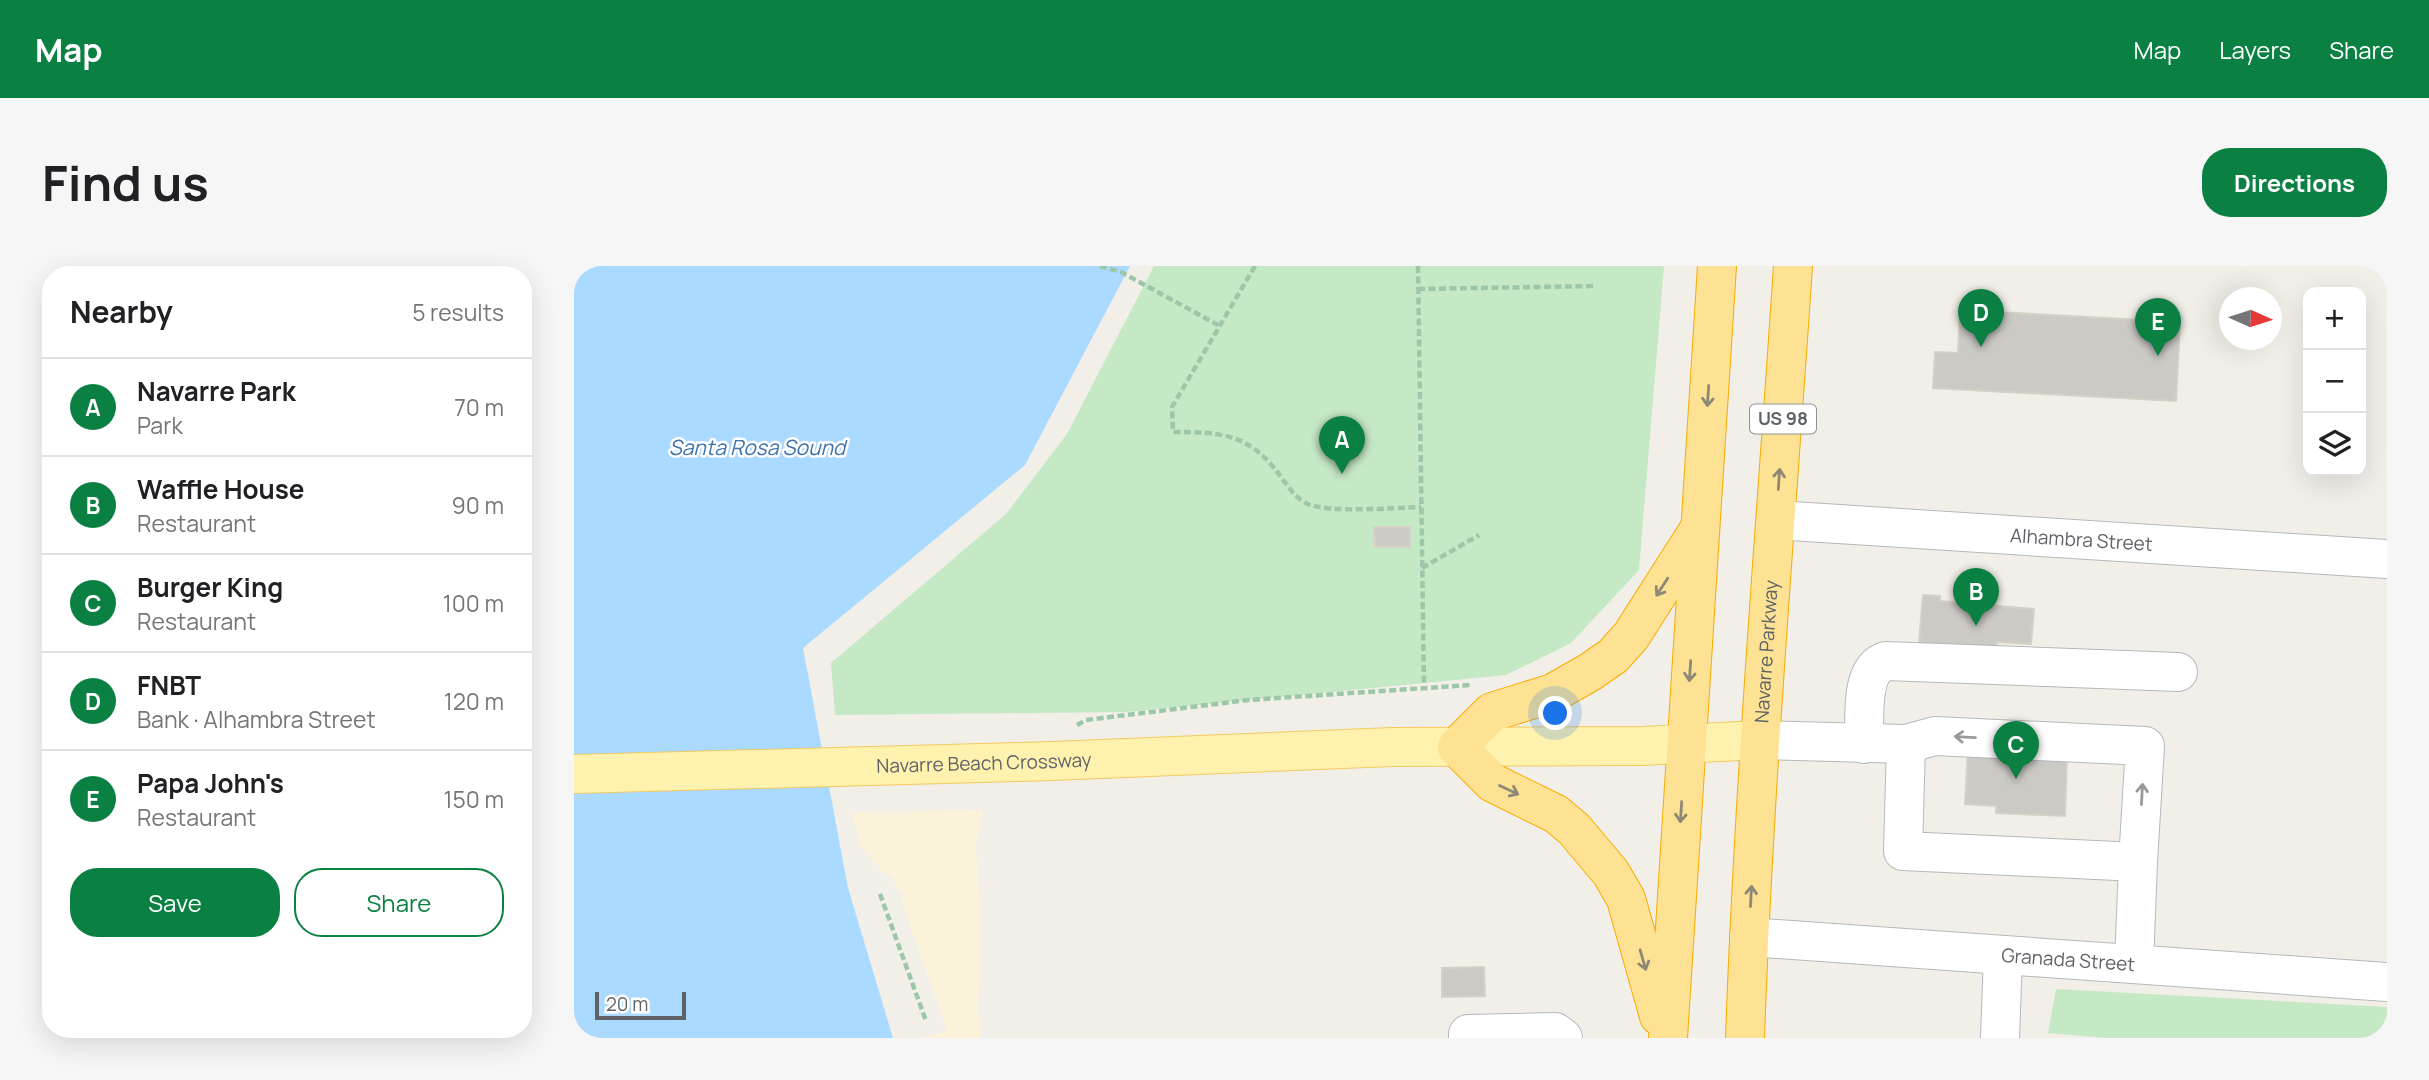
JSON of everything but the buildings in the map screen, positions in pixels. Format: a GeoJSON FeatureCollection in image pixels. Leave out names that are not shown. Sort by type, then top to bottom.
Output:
{"type":"FeatureCollection","features":[{"type":"Feature","properties":{"kind":"highway"},"geometry":{"type":"LineString","coordinates":[[1666,1038],[1717,266]]}},
{"type":"Feature","properties":{"kind":"highway","name":"Navarre Parkway"},"geometry":{"type":"LineString","coordinates":[[1745,1038],[1759,740],[1793,266]]}},
{"type":"Feature","properties":{"kind":"highway"},"geometry":{"type":"LineString","coordinates":[[1666,1038],[1626,899],[1611,873],[1574,829],[1556,814],[1493,783],[1457,747],[1492,712],[1553,693],[1590,673],[1613,656],[1631,636],[1699,530]]}},
{"type":"Feature","properties":{"kind":"main road","name":"Navarre Beach Crossway"},"geometry":{"type":"LineString","coordinates":[[574,774],[1052,761],[1392,747],[1686,744],[1759,740]]}},
{"type":"Feature","properties":{"kind":"street","name":"Alhambra Street"},"geometry":{"type":"LineString","coordinates":[[1776,520],[2387,559]]}},
{"type":"Feature","properties":{"kind":"street"},"geometry":{"type":"LineString","coordinates":[[1864,744],[1867,684],[1874,667],[1886,661],[2178,672]]}},
{"type":"Feature","properties":{"kind":"street"},"geometry":{"type":"LineString","coordinates":[[1759,740],[1906,744],[1936,736],[2145,746],[2134,964]]}},
{"type":"Feature","properties":{"kind":"street"},"geometry":{"type":"LineString","coordinates":[[1906,744],[1903,851],[2138,862]]}},
{"type":"Feature","properties":{"kind":"street","name":"Granada Street"},"geometry":{"type":"LineString","coordinates":[[1749,937],[2387,982]]}},
{"type":"Feature","properties":{"kind":"street"},"geometry":{"type":"LineString","coordinates":[[2000,1038],[2003,955]]}},
{"type":"Feature","properties":{"kind":"street"},"geometry":{"type":"LineString","coordinates":[[1468,1038],[1468,1034],[1555,1032],[1563,1038]]}},
{"type":"Feature","properties":{"kind":"path"},"geometry":{"type":"LineString","coordinates":[[1100,266],[1121,272],[1220,326]]}},
{"type":"Feature","properties":{"kind":"path"},"geometry":{"type":"LineString","coordinates":[[1255,266],[1172,408],[1173,432],[1234,436],[1264,455],[1297,496],[1307,504],[1327,508],[1421,508]]}},
{"type":"Feature","properties":{"kind":"path"},"geometry":{"type":"LineString","coordinates":[[1418,266],[1424,687]]}},
{"type":"Feature","properties":{"kind":"path"},"geometry":{"type":"LineString","coordinates":[[1419,289],[1594,286]]}},
{"type":"Feature","properties":{"kind":"path"},"geometry":{"type":"LineString","coordinates":[[1422,568],[1479,535]]}},
{"type":"Feature","properties":{"kind":"path"},"geometry":{"type":"LineString","coordinates":[[1075,726],[1086,720],[1248,699],[1472,685]]}},
{"type":"Feature","properties":{"kind":"path"},"geometry":{"type":"LineString","coordinates":[[880,894],[926,1021]]}},
{"type":"Feature","properties":{"kind":"green space"},"geometry":{"type":"Polygon","coordinates":[[[1154,266],[1664,266],[1639,570],[1571,643],[1506,675],[1126,712],[835,715],[831,663],[1006,514],[1067,434],[1154,266]]]}},
{"type":"Feature","properties":{"kind":"green space"},"geometry":{"type":"Polygon","coordinates":[[[2056,989],[2387,1007],[2387,1038],[2105,1038],[2048,1033],[2056,989]]]}},
{"type":"Feature","properties":{"kind":"sand"},"geometry":{"type":"Polygon","coordinates":[[[983,810],[976,845],[981,927],[978,1013],[981,1038],[924,1038],[947,1031],[901,899],[905,896],[896,887],[892,875],[887,876],[860,847],[852,813],[983,810]]]}},
{"type":"Feature","properties":{"kind":"water","name":"Santa Rosa Sound"},"geometry":{"type":"Polygon","coordinates":[[[574,266],[1130,266],[1025,465],[803,648],[848,888],[893,1038],[574,1038],[574,266]]]}},
{"type":"Feature","properties":{"kind":"place","name":"FNBT"},"geometry":{"type":"Point","coordinates":[1981,347]}},
{"type":"Feature","properties":{"kind":"place","name":"Papa John's"},"geometry":{"type":"Point","coordinates":[2158,356]}},
{"type":"Feature","properties":{"kind":"place","name":"Navarre Park"},"geometry":{"type":"Point","coordinates":[1342,474]}},
{"type":"Feature","properties":{"kind":"place","name":"Waffle House"},"geometry":{"type":"Point","coordinates":[1976,626]}},
{"type":"Feature","properties":{"kind":"place","name":"Burger King"},"geometry":{"type":"Point","coordinates":[2016,779]}}]}
